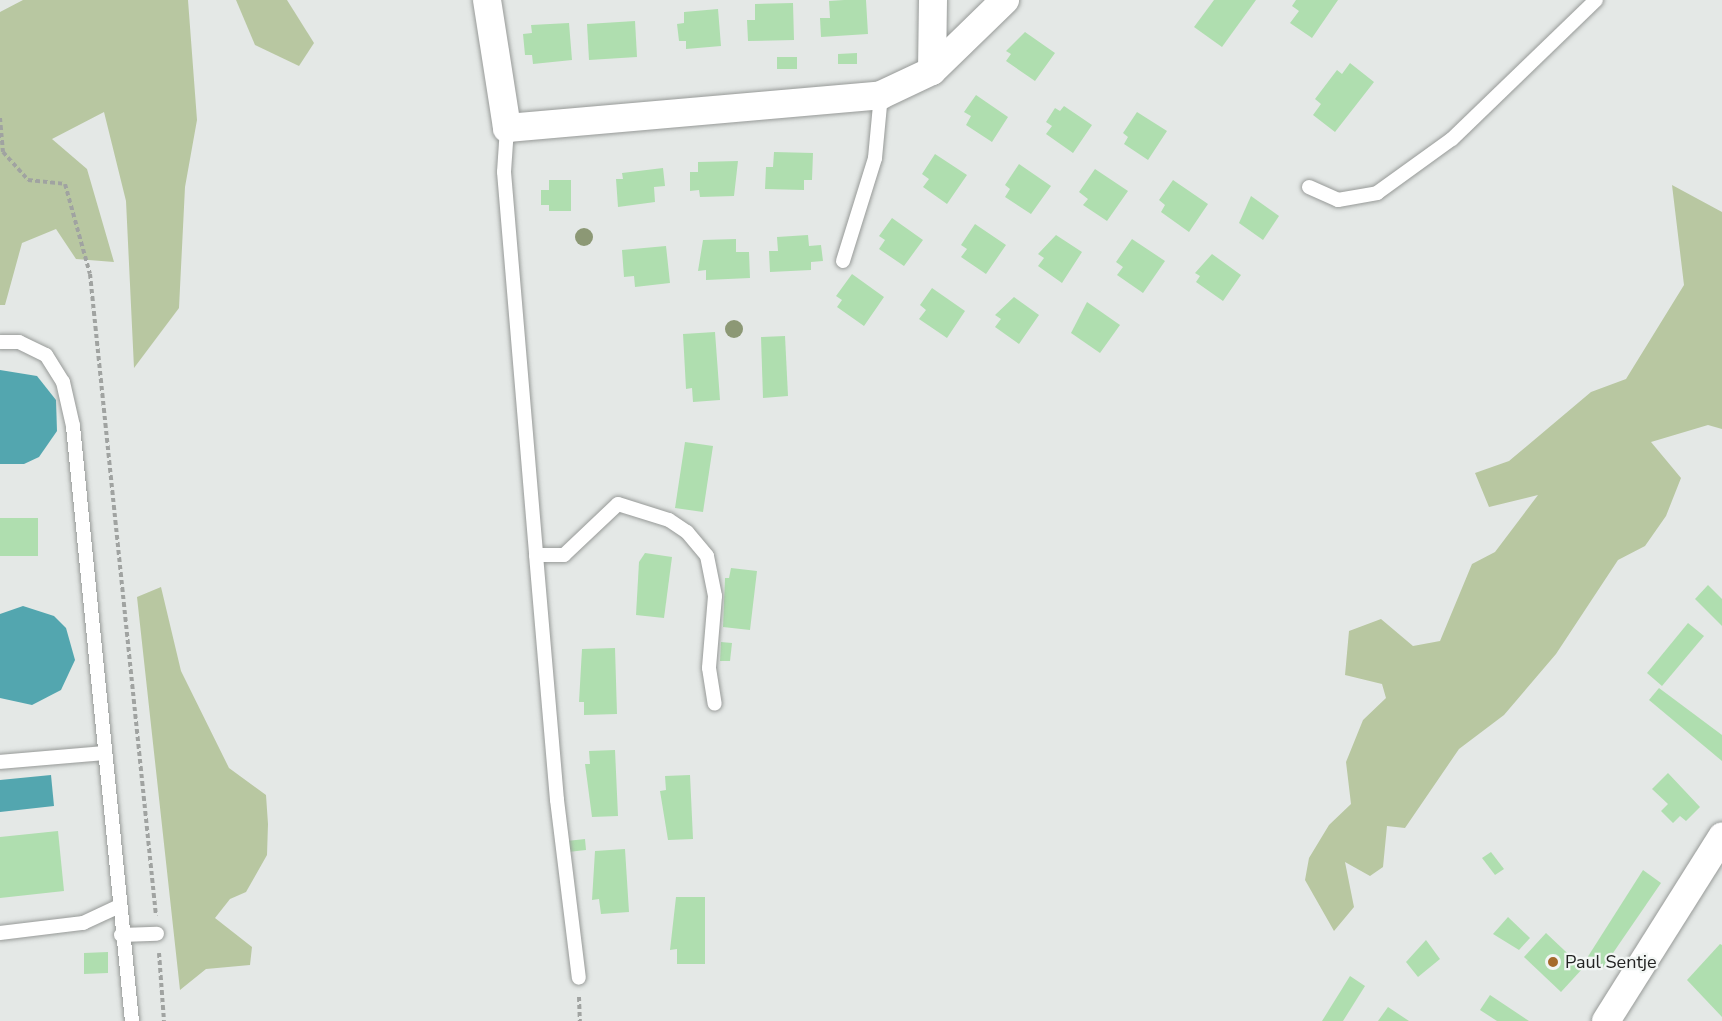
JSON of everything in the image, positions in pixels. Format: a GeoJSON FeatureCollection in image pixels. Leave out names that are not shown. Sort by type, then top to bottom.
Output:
{"type":"FeatureCollection","features":[{"type":"Feature","properties":{"kind":"street"},"geometry":{"type":"LineString","coordinates":[[487,0],[507,128],[881,95],[932,71],[1005,0]]}},
{"type":"Feature","properties":{"kind":"street"},"geometry":{"type":"LineString","coordinates":[[932,71],[933,0]]}},
{"type":"Feature","properties":{"kind":"street"},"geometry":{"type":"LineString","coordinates":[[1606,1021],[1722,837]]}},
{"type":"Feature","properties":{"kind":"lane"},"geometry":{"type":"LineString","coordinates":[[1309,188],[1338,200],[1377,193],[1452,139],[1596,0]]}},
{"type":"Feature","properties":{"kind":"lane"},"geometry":{"type":"LineString","coordinates":[[843,261],[875,158],[881,95]]}},
{"type":"Feature","properties":{"kind":"lane"},"geometry":{"type":"LineString","coordinates":[[507,128],[504,172],[536,555],[557,800],[579,978]]}},
{"type":"Feature","properties":{"kind":"lane"},"geometry":{"type":"LineString","coordinates":[[0,342],[19,342],[46,355],[63,382],[73,426],[121,935],[132,1021]]}},
{"type":"Feature","properties":{"kind":"lane"},"geometry":{"type":"LineString","coordinates":[[536,555],[564,555],[618,504],[669,520],[687,532],[707,556],[715,596],[709,668],[715,704]]}},
{"type":"Feature","properties":{"kind":"lane"},"geometry":{"type":"LineString","coordinates":[[0,762],[104,753]]}},
{"type":"Feature","properties":{"kind":"lane"},"geometry":{"type":"LineString","coordinates":[[0,933],[83,923],[119,906]]}},
{"type":"Feature","properties":{"kind":"lane"},"geometry":{"type":"LineString","coordinates":[[121,935],[157,934]]}},
{"type":"Feature","properties":{"kind":"path"},"geometry":{"type":"LineString","coordinates":[[0,118],[3,152],[28,180],[65,184],[90,274],[164,1021]]}},
{"type":"Feature","properties":{"kind":"green space"},"geometry":{"type":"Polygon","coordinates":[[[23,0],[188,0],[197,120],[185,187],[179,308],[134,368],[126,201],[104,112],[52,139],[87,169],[114,262],[76,259],[56,229],[22,243],[5,305],[0,305],[0,12],[23,0]]]}},
{"type":"Feature","properties":{"kind":"green space"},"geometry":{"type":"Polygon","coordinates":[[[236,0],[287,0],[314,43],[299,66],[255,45],[236,0]]]}},
{"type":"Feature","properties":{"kind":"green space"},"geometry":{"type":"Polygon","coordinates":[[[1672,185],[1722,212],[1722,429],[1708,425],[1651,442],[1681,478],[1666,516],[1645,546],[1618,560],[1556,654],[1504,715],[1459,749],[1405,828],[1387,826],[1383,867],[1370,876],[1345,862],[1354,907],[1334,931],[1305,880],[1309,858],[1329,825],[1351,804],[1346,762],[1363,720],[1386,698],[1382,684],[1345,675],[1349,631],[1381,619],[1413,646],[1440,641],[1472,564],[1495,552],[1538,495],[1489,507],[1475,473],[1509,461],[1591,392],[1626,379],[1684,285],[1672,185]]]}},
{"type":"Feature","properties":{"kind":"green space"},"geometry":{"type":"Polygon","coordinates":[[[161,587],[181,671],[229,768],[266,795],[268,824],[267,855],[246,892],[230,899],[215,918],[252,947],[250,965],[206,969],[180,990],[137,597],[161,587]]]}},
{"type":"Feature","properties":{"kind":"water"},"geometry":{"type":"Polygon","coordinates":[[[0,370],[37,376],[56,400],[57,431],[39,457],[24,464],[0,464],[0,370]]]}},
{"type":"Feature","properties":{"kind":"water"},"geometry":{"type":"Polygon","coordinates":[[[23,606],[54,616],[66,628],[75,660],[61,690],[32,705],[0,698],[0,614],[23,606]]]}},
{"type":"Feature","properties":{"kind":"water"},"geometry":{"type":"Polygon","coordinates":[[[51,775],[54,806],[0,812],[0,780],[51,775]]]}},
{"type":"Feature","properties":{"kind":"building"},"geometry":{"type":"Polygon","coordinates":[[[866,0],[868,34],[821,37],[820,18],[830,18],[829,1],[866,0]]]}},
{"type":"Feature","properties":{"kind":"building"},"geometry":{"type":"Polygon","coordinates":[[[1214,0],[1256,0],[1222,47],[1194,27],[1214,0]]]}},
{"type":"Feature","properties":{"kind":"building"},"geometry":{"type":"Polygon","coordinates":[[[1296,0],[1338,0],[1312,38],[1290,23],[1299,11],[1292,6],[1296,0]]]}},
{"type":"Feature","properties":{"kind":"building"},"geometry":{"type":"Polygon","coordinates":[[[793,3],[794,40],[748,41],[747,20],[755,20],[755,4],[793,3]]]}},
{"type":"Feature","properties":{"kind":"building"},"geometry":{"type":"Polygon","coordinates":[[[718,9],[721,46],[686,49],[686,41],[679,41],[677,24],[684,23],[684,12],[718,9]]]}},
{"type":"Feature","properties":{"kind":"building"},"geometry":{"type":"Polygon","coordinates":[[[635,21],[637,57],[589,60],[587,24],[635,21]]]}},
{"type":"Feature","properties":{"kind":"building"},"geometry":{"type":"Polygon","coordinates":[[[569,23],[572,60],[533,64],[532,55],[525,55],[523,34],[532,33],[531,25],[569,23]]]}},
{"type":"Feature","properties":{"kind":"building"},"geometry":{"type":"Polygon","coordinates":[[[1025,32],[1055,53],[1035,81],[1006,61],[1011,54],[1006,51],[1025,32]]]}},
{"type":"Feature","properties":{"kind":"building"},"geometry":{"type":"Polygon","coordinates":[[[857,53],[857,64],[838,64],[838,54],[857,53]]]}},
{"type":"Feature","properties":{"kind":"building"},"geometry":{"type":"Polygon","coordinates":[[[777,57],[797,57],[797,69],[777,69],[777,57]]]}},
{"type":"Feature","properties":{"kind":"building"},"geometry":{"type":"Polygon","coordinates":[[[1350,63],[1374,82],[1335,132],[1313,115],[1321,104],[1315,99],[1337,70],[1342,74],[1350,63]]]}},
{"type":"Feature","properties":{"kind":"building"},"geometry":{"type":"Polygon","coordinates":[[[976,95],[1008,117],[992,142],[966,125],[971,116],[964,112],[976,95]]]}},
{"type":"Feature","properties":{"kind":"building"},"geometry":{"type":"Polygon","coordinates":[[[1064,106],[1092,125],[1073,153],[1046,134],[1052,126],[1046,122],[1055,108],[1060,111],[1064,106]]]}},
{"type":"Feature","properties":{"kind":"building"},"geometry":{"type":"Polygon","coordinates":[[[1137,112],[1167,131],[1148,160],[1124,144],[1128,137],[1123,133],[1137,112]]]}},
{"type":"Feature","properties":{"kind":"building"},"geometry":{"type":"Polygon","coordinates":[[[774,152],[813,153],[812,180],[804,180],[804,190],[765,189],[766,167],[773,167],[774,152]]]}},
{"type":"Feature","properties":{"kind":"building"},"geometry":{"type":"Polygon","coordinates":[[[935,154],[967,175],[947,204],[923,187],[929,179],[922,174],[935,154]]]}},
{"type":"Feature","properties":{"kind":"building"},"geometry":{"type":"Polygon","coordinates":[[[738,161],[734,196],[700,197],[699,190],[690,191],[690,172],[698,172],[698,162],[738,161]]]}},
{"type":"Feature","properties":{"kind":"building"},"geometry":{"type":"Polygon","coordinates":[[[1019,164],[1051,186],[1031,214],[1005,197],[1010,189],[1005,185],[1019,164]]]}},
{"type":"Feature","properties":{"kind":"building"},"geometry":{"type":"Polygon","coordinates":[[[663,168],[665,186],[654,187],[655,202],[618,207],[616,179],[623,179],[622,173],[663,168]]]}},
{"type":"Feature","properties":{"kind":"building"},"geometry":{"type":"Polygon","coordinates":[[[1095,169],[1128,191],[1107,221],[1083,205],[1088,199],[1079,192],[1095,169]]]}},
{"type":"Feature","properties":{"kind":"building"},"geometry":{"type":"Polygon","coordinates":[[[549,180],[571,180],[571,211],[549,211],[549,205],[541,205],[541,190],[549,190],[549,180]]]}},
{"type":"Feature","properties":{"kind":"building"},"geometry":{"type":"Polygon","coordinates":[[[1173,180],[1208,204],[1189,232],[1161,212],[1165,205],[1159,200],[1173,180]]]}},
{"type":"Feature","properties":{"kind":"building"},"geometry":{"type":"Polygon","coordinates":[[[1251,196],[1279,216],[1263,240],[1239,223],[1251,196]]]}},
{"type":"Feature","properties":{"kind":"building"},"geometry":{"type":"Polygon","coordinates":[[[892,218],[923,240],[904,266],[879,249],[885,240],[879,236],[892,218]]]}},
{"type":"Feature","properties":{"kind":"building"},"geometry":{"type":"Polygon","coordinates":[[[975,224],[1006,245],[986,274],[961,257],[967,249],[961,245],[975,224]]]}},
{"type":"Feature","properties":{"kind":"building"},"geometry":{"type":"Polygon","coordinates":[[[808,235],[809,246],[821,245],[823,261],[811,262],[811,270],[770,272],[769,251],[778,251],[777,237],[808,235]]]}},
{"type":"Feature","properties":{"kind":"building"},"geometry":{"type":"Polygon","coordinates":[[[1056,235],[1082,252],[1062,283],[1038,266],[1044,258],[1038,254],[1056,235]]]}},
{"type":"Feature","properties":{"kind":"building"},"geometry":{"type":"Polygon","coordinates":[[[736,239],[736,252],[749,252],[750,278],[706,280],[706,270],[698,271],[703,240],[736,239]]]}},
{"type":"Feature","properties":{"kind":"building"},"geometry":{"type":"Polygon","coordinates":[[[1132,239],[1165,261],[1143,293],[1117,275],[1123,267],[1116,262],[1132,239]]]}},
{"type":"Feature","properties":{"kind":"building"},"geometry":{"type":"Polygon","coordinates":[[[666,246],[670,283],[635,287],[634,276],[624,277],[622,250],[666,246]]]}},
{"type":"Feature","properties":{"kind":"building"},"geometry":{"type":"Polygon","coordinates":[[[1212,254],[1241,275],[1223,301],[1196,282],[1200,276],[1195,273],[1212,254]]]}},
{"type":"Feature","properties":{"kind":"building"},"geometry":{"type":"Polygon","coordinates":[[[852,274],[884,297],[864,326],[837,307],[842,300],[836,296],[852,274]]]}},
{"type":"Feature","properties":{"kind":"building"},"geometry":{"type":"Polygon","coordinates":[[[932,288],[965,311],[947,338],[919,319],[926,310],[920,305],[932,288]]]}},
{"type":"Feature","properties":{"kind":"building"},"geometry":{"type":"Polygon","coordinates":[[[1014,297],[1039,315],[1019,344],[995,327],[1001,319],[995,315],[1014,297]]]}},
{"type":"Feature","properties":{"kind":"building"},"geometry":{"type":"Polygon","coordinates":[[[1087,302],[1120,325],[1100,353],[1071,333],[1087,302]]]}},
{"type":"Feature","properties":{"kind":"building"},"geometry":{"type":"Polygon","coordinates":[[[715,332],[720,400],[693,402],[692,388],[686,389],[683,334],[715,332]]]}},
{"type":"Feature","properties":{"kind":"building"},"geometry":{"type":"Polygon","coordinates":[[[785,336],[788,396],[763,398],[761,337],[785,336]]]}},
{"type":"Feature","properties":{"kind":"building"},"geometry":{"type":"Polygon","coordinates":[[[685,442],[713,446],[703,512],[675,508],[685,442]]]}},
{"type":"Feature","properties":{"kind":"building"},"geometry":{"type":"Polygon","coordinates":[[[0,518],[38,518],[38,556],[0,556],[0,518]]]}},
{"type":"Feature","properties":{"kind":"building"},"geometry":{"type":"Polygon","coordinates":[[[645,553],[672,557],[664,618],[636,615],[639,562],[645,553]]]}},
{"type":"Feature","properties":{"kind":"building"},"geometry":{"type":"Polygon","coordinates":[[[731,568],[757,571],[750,630],[723,627],[725,578],[729,578],[731,568]]]}},
{"type":"Feature","properties":{"kind":"building"},"geometry":{"type":"Polygon","coordinates":[[[1708,585],[1722,599],[1722,626],[1695,599],[1708,585]]]}},
{"type":"Feature","properties":{"kind":"building"},"geometry":{"type":"Polygon","coordinates":[[[1688,623],[1704,636],[1662,686],[1647,673],[1688,623]]]}},
{"type":"Feature","properties":{"kind":"building"},"geometry":{"type":"Polygon","coordinates":[[[721,642],[732,643],[730,661],[720,661],[721,642]]]}},
{"type":"Feature","properties":{"kind":"building"},"geometry":{"type":"Polygon","coordinates":[[[615,648],[617,714],[584,715],[584,702],[579,702],[582,649],[615,648]]]}},
{"type":"Feature","properties":{"kind":"building"},"geometry":{"type":"Polygon","coordinates":[[[1659,688],[1722,735],[1722,761],[1649,700],[1659,688]]]}},
{"type":"Feature","properties":{"kind":"building"},"geometry":{"type":"Polygon","coordinates":[[[615,750],[618,816],[592,817],[585,764],[590,764],[589,751],[615,750]]]}},
{"type":"Feature","properties":{"kind":"building"},"geometry":{"type":"Polygon","coordinates":[[[1668,773],[1700,807],[1686,821],[1680,816],[1673,823],[1661,811],[1668,804],[1652,789],[1668,773]]]}},
{"type":"Feature","properties":{"kind":"building"},"geometry":{"type":"Polygon","coordinates":[[[690,775],[693,839],[668,840],[660,791],[666,790],[665,776],[690,775]]]}},
{"type":"Feature","properties":{"kind":"building"},"geometry":{"type":"Polygon","coordinates":[[[58,831],[64,891],[0,898],[0,837],[58,831]]]}},
{"type":"Feature","properties":{"kind":"building"},"geometry":{"type":"Polygon","coordinates":[[[585,839],[586,850],[568,852],[567,841],[585,839]]]}},
{"type":"Feature","properties":{"kind":"building"},"geometry":{"type":"Polygon","coordinates":[[[625,849],[629,912],[601,914],[599,899],[592,900],[595,851],[625,849]]]}},
{"type":"Feature","properties":{"kind":"building"},"geometry":{"type":"Polygon","coordinates":[[[1491,852],[1504,869],[1495,875],[1482,858],[1491,852]]]}},
{"type":"Feature","properties":{"kind":"building"},"geometry":{"type":"Polygon","coordinates":[[[1643,870],[1661,883],[1602,969],[1587,958],[1643,870]]]}},
{"type":"Feature","properties":{"kind":"building"},"geometry":{"type":"Polygon","coordinates":[[[676,897],[705,897],[705,964],[677,964],[677,949],[670,950],[676,897]]]}},
{"type":"Feature","properties":{"kind":"building"},"geometry":{"type":"Polygon","coordinates":[[[1508,917],[1530,938],[1519,950],[1493,934],[1508,917]]]}},
{"type":"Feature","properties":{"kind":"building","name":"Paul Sentje"},"geometry":{"type":"Polygon","coordinates":[[[1546,933],[1583,968],[1561,992],[1524,957],[1546,933]]]}},
{"type":"Feature","properties":{"kind":"building"},"geometry":{"type":"Polygon","coordinates":[[[1426,940],[1440,959],[1418,977],[1406,962],[1426,940]]]}},
{"type":"Feature","properties":{"kind":"building"},"geometry":{"type":"Polygon","coordinates":[[[1720,944],[1722,945],[1722,1017],[1687,980],[1720,944]]]}},
{"type":"Feature","properties":{"kind":"building"},"geometry":{"type":"Polygon","coordinates":[[[108,952],[108,973],[84,974],[84,953],[108,952]]]}},
{"type":"Feature","properties":{"kind":"building"},"geometry":{"type":"Polygon","coordinates":[[[1350,976],[1365,986],[1343,1021],[1322,1021],[1350,976]]]}},
{"type":"Feature","properties":{"kind":"building"},"geometry":{"type":"Polygon","coordinates":[[[1490,995],[1529,1021],[1497,1021],[1480,1010],[1490,995]]]}},
{"type":"Feature","properties":{"kind":"building"},"geometry":{"type":"Polygon","coordinates":[[[1388,1007],[1409,1021],[1378,1021],[1388,1007]]]}},
{"type":"Feature","properties":{"kind":"place","name":"Paul Sentje"},"geometry":{"type":"Point","coordinates":[1553,962]}}]}
